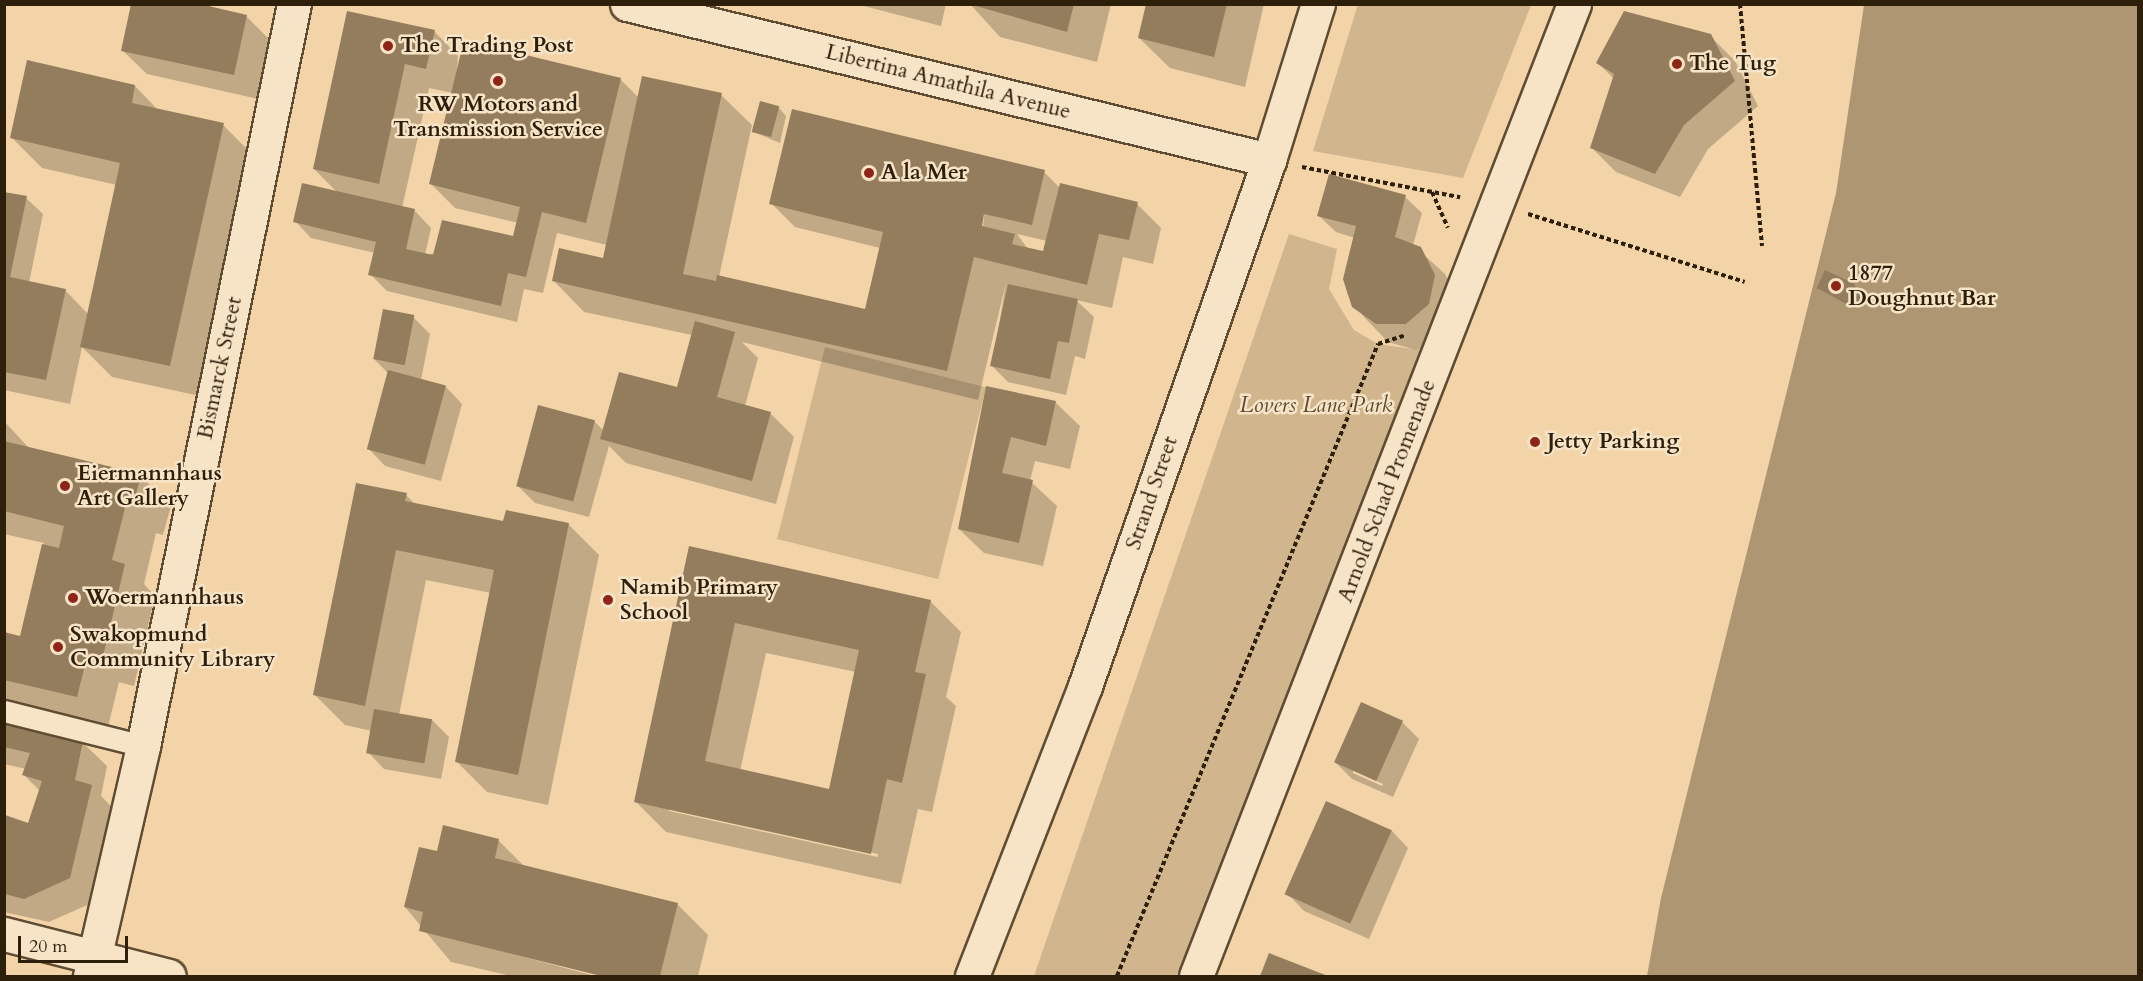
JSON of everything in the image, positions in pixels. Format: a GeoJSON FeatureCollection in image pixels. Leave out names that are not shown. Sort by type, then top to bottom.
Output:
{"type":"FeatureCollection","features":[{"type":"Feature","properties":{"kind":"street","name":"Bismarck Street"},"geometry":{"type":"LineString","coordinates":[[93,967],[143,746],[294,4]]}},
{"type":"Feature","properties":{"kind":"street","name":"Libertina Amathila Avenue"},"geometry":{"type":"LineString","coordinates":[[627,4],[1269,160]]}},
{"type":"Feature","properties":{"kind":"street","name":"Strand Street"},"geometry":{"type":"LineString","coordinates":[[972,976],[1085,686],[1269,160],[1318,4]]}},
{"type":"Feature","properties":{"kind":"street","name":"Arnold Schad Promenade"},"geometry":{"type":"LineString","coordinates":[[1196,976],[1574,4]]}},
{"type":"Feature","properties":{"kind":"street"},"geometry":{"type":"LineString","coordinates":[[4,934],[93,967],[169,976]]}},
{"type":"Feature","properties":{"kind":"lane"},"geometry":{"type":"LineString","coordinates":[[4,711],[143,746]]}},
{"type":"Feature","properties":{"kind":"path"},"geometry":{"type":"LineString","coordinates":[[1740,4],[1762,246]]}},
{"type":"Feature","properties":{"kind":"path"},"geometry":{"type":"LineString","coordinates":[[1432,192],[1450,237]]}},
{"type":"Feature","properties":{"kind":"path"},"geometry":{"type":"LineString","coordinates":[[1117,976],[1378,344],[1412,331]]}},
{"type":"Feature","properties":{"kind":"green space"},"geometry":{"type":"Polygon","coordinates":[[[1358,4],[1531,5],[1463,178],[1313,151],[1358,4]]]}},
{"type":"Feature","properties":{"kind":"green space","name":"Lovers Lane Park"},"geometry":{"type":"Polygon","coordinates":[[[1289,234],[1337,249],[1329,289],[1354,330],[1378,344],[1426,351],[1177,976],[1034,976],[1289,234]]]}},
{"type":"Feature","properties":{"kind":"green space"},"geometry":{"type":"Polygon","coordinates":[[[825,347],[986,387],[938,579],[777,539],[825,347]]]}},
{"type":"Feature","properties":{"kind":"shaded area"},"geometry":{"type":"Polygon","coordinates":[[[1864,5],[2138,5],[2138,976],[1647,976],[1661,898],[1836,193],[1864,5]]]}},
{"type":"Feature","properties":{"kind":"building"},"geometry":{"type":"Polygon","coordinates":[[[131,4],[200,4],[247,15],[234,75],[121,51],[131,4]]]}},
{"type":"Feature","properties":{"kind":"building"},"geometry":{"type":"Polygon","coordinates":[[[969,4],[1074,4],[1067,32],[969,4]]]}},
{"type":"Feature","properties":{"kind":"building"},"geometry":{"type":"Polygon","coordinates":[[[1146,4],[1227,4],[1214,57],[1138,38],[1146,4]]]}},
{"type":"Feature","properties":{"kind":"building"},"geometry":{"type":"Polygon","coordinates":[[[347,11],[435,30],[426,69],[405,64],[379,184],[313,169],[347,11]]]}},
{"type":"Feature","properties":{"kind":"building"},"geometry":{"type":"Polygon","coordinates":[[[1624,11],[1711,34],[1735,81],[1684,125],[1655,174],[1590,148],[1614,74],[1596,63],[1624,11]]]}},
{"type":"Feature","properties":{"kind":"building"},"geometry":{"type":"Polygon","coordinates":[[[464,40],[621,78],[586,223],[542,212],[526,277],[508,273],[501,306],[368,275],[376,242],[293,222],[302,183],[415,209],[406,249],[433,255],[442,220],[513,236],[520,207],[429,184],[464,40]]]}},
{"type":"Feature","properties":{"kind":"building"},"geometry":{"type":"Polygon","coordinates":[[[27,60],[135,85],[132,103],[224,123],[170,366],[80,347],[120,163],[10,138],[27,60]]]}},
{"type":"Feature","properties":{"kind":"building"},"geometry":{"type":"Polygon","coordinates":[[[642,76],[722,93],[683,274],[716,281],[717,275],[865,309],[883,232],[769,204],[792,109],[1045,170],[1032,225],[984,214],[982,226],[1015,234],[1012,244],[1043,251],[1060,183],[1138,202],[1129,240],[1099,234],[1087,285],[974,257],[947,371],[552,281],[559,248],[603,258],[642,76]]]}},
{"type":"Feature","properties":{"kind":"building"},"geometry":{"type":"Polygon","coordinates":[[[760,101],[779,106],[771,137],[752,132],[760,101]]]}},
{"type":"Feature","properties":{"kind":"building"},"geometry":{"type":"Polygon","coordinates":[[[1329,174],[1406,195],[1395,237],[1421,247],[1435,275],[1429,304],[1406,324],[1376,324],[1352,307],[1343,279],[1356,226],[1317,216],[1329,174]]]}},
{"type":"Feature","properties":{"kind":"building"},"geometry":{"type":"Polygon","coordinates":[[[4,192],[27,196],[10,277],[66,289],[46,380],[4,372],[4,192]]]}},
{"type":"Feature","properties":{"kind":"building","name":"1877 Doughnut Bar"},"geometry":{"type":"Polygon","coordinates":[[[1825,270],[1855,284],[1846,302],[1817,288],[1825,270]]]}},
{"type":"Feature","properties":{"kind":"building"},"geometry":{"type":"Polygon","coordinates":[[[1008,284],[1078,299],[1069,343],[1058,341],[1050,379],[990,366],[1008,284]]]}},
{"type":"Feature","properties":{"kind":"building"},"geometry":{"type":"Polygon","coordinates":[[[383,309],[414,315],[405,365],[373,359],[383,309]]]}},
{"type":"Feature","properties":{"kind":"building"},"geometry":{"type":"Polygon","coordinates":[[[695,321],[735,332],[717,397],[771,412],[752,481],[600,439],[619,372],[677,387],[695,321]]]}},
{"type":"Feature","properties":{"kind":"building"},"geometry":{"type":"Polygon","coordinates":[[[388,370],[446,386],[425,465],[367,449],[388,370]]]}},
{"type":"Feature","properties":{"kind":"building"},"geometry":{"type":"Polygon","coordinates":[[[986,386],[1056,401],[1046,446],[1011,437],[1002,473],[1033,480],[1019,543],[958,529],[986,386]]]}},
{"type":"Feature","properties":{"kind":"building"},"geometry":{"type":"Polygon","coordinates":[[[538,405],[595,420],[573,501],[516,486],[538,405]]]}},
{"type":"Feature","properties":{"kind":"building","name":"Woermannhaus"},"geometry":{"type":"Polygon","coordinates":[[[4,441],[141,474],[133,506],[126,504],[112,560],[125,564],[103,656],[88,653],[77,697],[4,680],[4,632],[20,636],[42,544],[59,548],[64,526],[4,511],[4,441]]]}},
{"type":"Feature","properties":{"kind":"building"},"geometry":{"type":"Polygon","coordinates":[[[356,483],[407,493],[405,501],[503,521],[506,510],[569,523],[518,775],[455,762],[494,570],[396,550],[365,706],[313,695],[356,483]]]}},
{"type":"Feature","properties":{"kind":"building"},"geometry":{"type":"Polygon","coordinates":[[[689,546],[931,600],[915,672],[926,674],[902,783],[887,779],[871,854],[634,802],[689,546]],[[735,623],[705,761],[829,789],[859,650],[735,623]]]}},
{"type":"Feature","properties":{"kind":"building"},"geometry":{"type":"Polygon","coordinates":[[[1361,702],[1403,721],[1376,781],[1334,762],[1361,702]]]}},
{"type":"Feature","properties":{"kind":"building"},"geometry":{"type":"Polygon","coordinates":[[[374,709],[432,719],[424,764],[366,753],[374,709]]]}},
{"type":"Feature","properties":{"kind":"building"},"geometry":{"type":"Polygon","coordinates":[[[4,721],[83,741],[75,780],[92,785],[70,878],[24,899],[5,894],[5,815],[28,823],[42,781],[22,775],[30,753],[4,747],[4,721]]]}},
{"type":"Feature","properties":{"kind":"building"},"geometry":{"type":"Polygon","coordinates":[[[1326,801],[1392,830],[1350,923],[1285,894],[1326,801]]]}},
{"type":"Feature","properties":{"kind":"building"},"geometry":{"type":"Polygon","coordinates":[[[443,825],[499,839],[495,858],[678,903],[660,976],[601,976],[419,931],[423,912],[404,907],[419,847],[437,851],[443,825]]]}},
{"type":"Feature","properties":{"kind":"building"},"geometry":{"type":"Polygon","coordinates":[[[1269,953],[1328,976],[1260,976],[1269,953]]]}},
{"type":"Feature","properties":{"kind":"place","name":"The Trading Post"},"geometry":{"type":"Point","coordinates":[388,46]}},
{"type":"Feature","properties":{"kind":"place","name":"The Tug"},"geometry":{"type":"Point","coordinates":[1677,64]}},
{"type":"Feature","properties":{"kind":"place","name":"RW Motors and Transmission Service"},"geometry":{"type":"Point","coordinates":[498,81]}},
{"type":"Feature","properties":{"kind":"place","name":"A la Mer"},"geometry":{"type":"Point","coordinates":[869,173]}},
{"type":"Feature","properties":{"kind":"place","name":"1877 Doughnut Bar"},"geometry":{"type":"Point","coordinates":[1836,286]}},
{"type":"Feature","properties":{"kind":"place","name":"Jetty Parking"},"geometry":{"type":"Point","coordinates":[1535,442]}},
{"type":"Feature","properties":{"kind":"place","name":"Eiermannhaus Art Gallery"},"geometry":{"type":"Point","coordinates":[65,486]}},
{"type":"Feature","properties":{"kind":"place","name":"Woermannhaus"},"geometry":{"type":"Point","coordinates":[73,598]}},
{"type":"Feature","properties":{"kind":"place","name":"Namib Primary School"},"geometry":{"type":"Point","coordinates":[608,600]}},
{"type":"Feature","properties":{"kind":"place","name":"Swakopmund Community Library"},"geometry":{"type":"Point","coordinates":[58,647]}}]}
